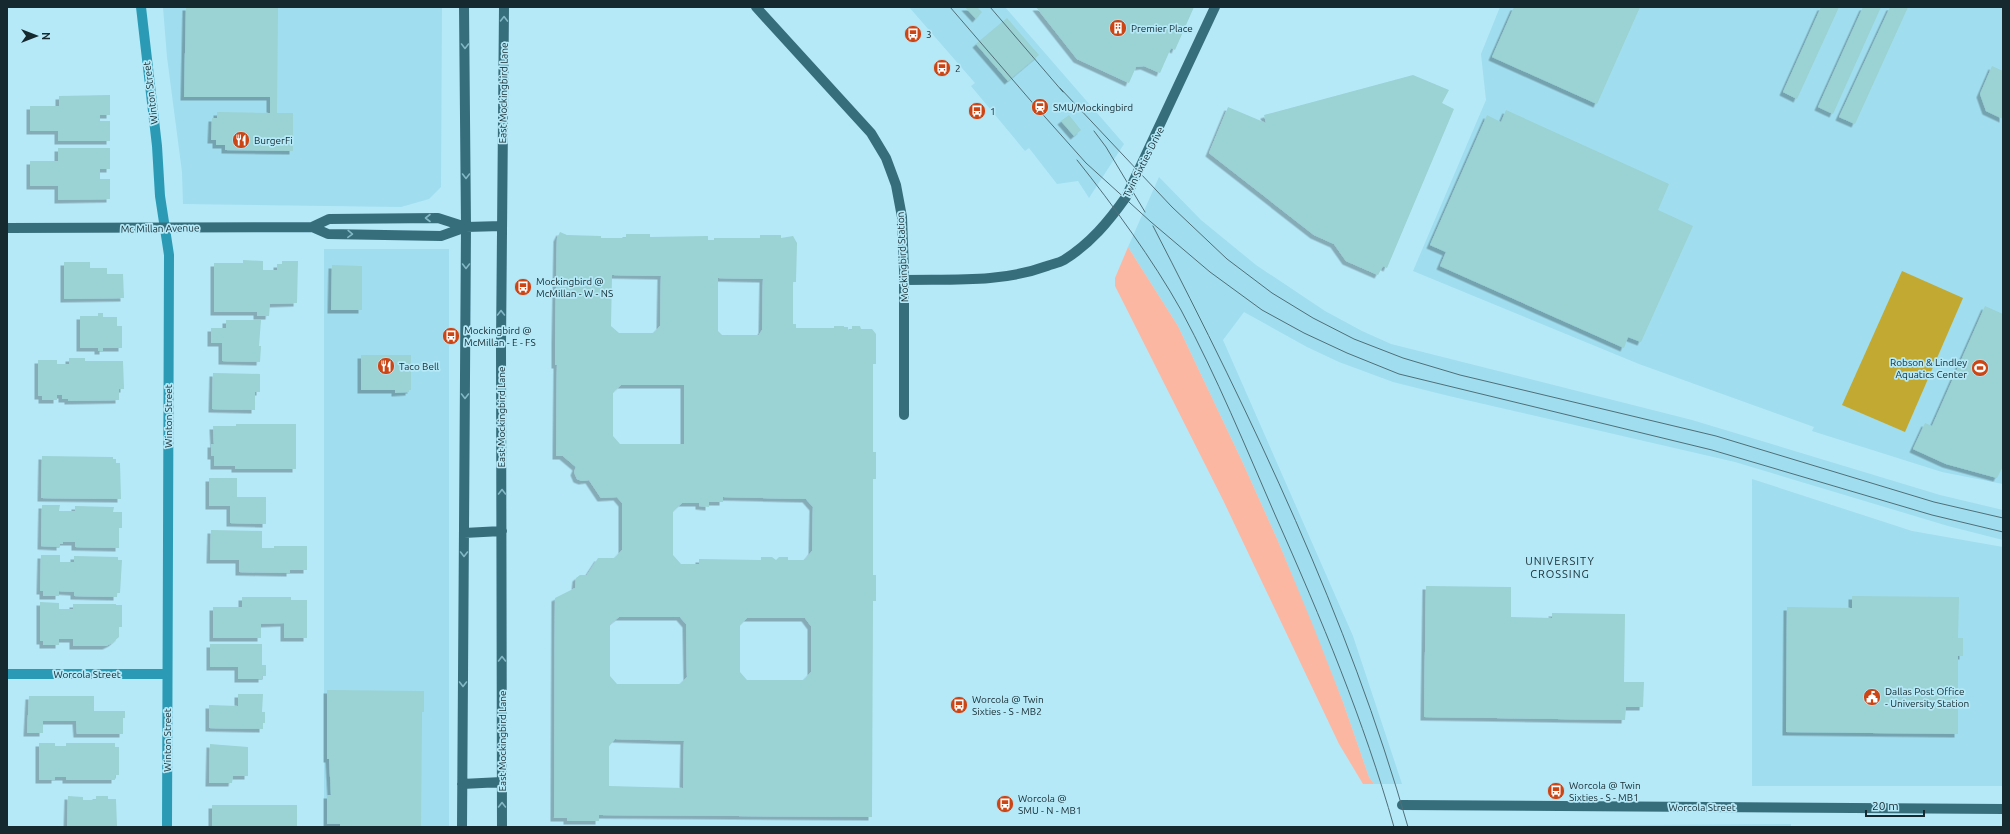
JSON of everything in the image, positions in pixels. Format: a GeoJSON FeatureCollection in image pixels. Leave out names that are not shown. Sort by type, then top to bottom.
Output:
{"type":"FeatureCollection","features":[{"type":"Feature","properties":{"kind":"street","name":"Winton Street"},"geometry":{"type":"LineString","coordinates":[[141,7],[165,228],[170,255],[167,827]]}},
{"type":"Feature","properties":{"kind":"street"},"geometry":{"type":"LineString","coordinates":[[462,827],[466,227],[464,7]]}},
{"type":"Feature","properties":{"kind":"street","name":"East Mockingbird Lane"},"geometry":{"type":"LineString","coordinates":[[502,827],[502,226],[504,7]]}},
{"type":"Feature","properties":{"kind":"street","name":"Mockingbird Station"},"geometry":{"type":"LineString","coordinates":[[756,7],[871,133],[886,158],[896,186],[902,216],[904,280],[904,414]]}},
{"type":"Feature","properties":{"kind":"street","name":"Twin Sixties Drive"},"geometry":{"type":"LineString","coordinates":[[904,280],[991,278],[1029,272],[1063,261],[1085,245],[1108,221],[1126,197],[1159,131],[1215,7]]}},
{"type":"Feature","properties":{"kind":"street","name":"Mc Millan Avenue"},"geometry":{"type":"LineString","coordinates":[[312,227],[329,219],[438,218],[466,227]]}},
{"type":"Feature","properties":{"kind":"street","name":"Mc Millan Avenue"},"geometry":{"type":"LineString","coordinates":[[7,228],[312,227],[328,234],[441,236],[466,227],[502,226]]}},
{"type":"Feature","properties":{"kind":"street"},"geometry":{"type":"LineString","coordinates":[[464,533],[502,532]]}},
{"type":"Feature","properties":{"kind":"street","name":"Worcola Street"},"geometry":{"type":"LineString","coordinates":[[7,674],[167,674]]}},
{"type":"Feature","properties":{"kind":"street"},"geometry":{"type":"LineString","coordinates":[[462,784],[502,782]]}},
{"type":"Feature","properties":{"kind":"street","name":"Worcola Street"},"geometry":{"type":"LineString","coordinates":[[1402,805],[2003,809]]}},
{"type":"Feature","properties":{"kind":"shaded area"},"geometry":{"type":"Polygon","coordinates":[[[163,7],[442,7],[441,187],[429,199],[401,207],[183,204],[182,172],[167,57],[163,7]]]}},
{"type":"Feature","properties":{"kind":"shaded area","name":"SMU/Mockingbird"},"geometry":{"type":"Polygon","coordinates":[[[909,7],[1005,7],[1124,144],[1089,198],[1078,181],[1057,184],[1029,148],[1025,151],[971,86],[975,83],[909,7]]]}},
{"type":"Feature","properties":{"kind":"shaded area"},"geometry":{"type":"Polygon","coordinates":[[[1500,7],[2003,7],[2003,484],[1942,472],[1812,431],[1814,427],[1639,364],[1413,271],[1486,100],[1481,54],[1500,7]]]}},
{"type":"Feature","properties":{"kind":"shaded area"},"geometry":{"type":"Polygon","coordinates":[[[1159,177],[1201,220],[1256,265],[1325,311],[1362,331],[1391,344],[1692,420],[1940,495],[2003,510],[2003,540],[1948,526],[1735,462],[1393,382],[1339,362],[1307,347],[1244,312],[1223,340],[1353,636],[1402,784],[1374,784],[1369,777],[1343,702],[1278,541],[1242,461],[1178,326],[1128,247],[1159,177]]]}},
{"type":"Feature","properties":{"kind":"shaded area"},"geometry":{"type":"Polygon","coordinates":[[[1128,247],[1178,326],[1242,461],[1278,541],[1314,628],[1343,702],[1369,777],[1374,784],[1363,784],[1339,744],[1223,500],[1115,286],[1115,278],[1128,247]]]}},
{"type":"Feature","properties":{"kind":"shaded area"},"geometry":{"type":"Polygon","coordinates":[[[324,249],[449,249],[449,827],[324,827],[324,249]]]}},
{"type":"Feature","properties":{"kind":"shaded area"},"geometry":{"type":"Polygon","coordinates":[[[1902,271],[1963,298],[1905,432],[1842,405],[1902,271]]]}},
{"type":"Feature","properties":{"kind":"shaded area"},"geometry":{"type":"Polygon","coordinates":[[[1752,479],[1912,531],[2003,547],[2003,786],[1752,786],[1752,479]]]}},
{"type":"Feature","properties":{"kind":"shaded area"},"geometry":{"type":"Polygon","coordinates":[[[1791,824],[1791,827],[1500,827],[1500,826],[1791,824]]]}},
{"type":"Feature","properties":{"kind":"building"},"geometry":{"type":"Polygon","coordinates":[[[186,7],[278,7],[277,113],[293,113],[293,151],[225,150],[225,145],[216,145],[216,140],[211,140],[212,118],[217,118],[217,112],[270,113],[270,97],[184,97],[186,7]]]}},
{"type":"Feature","properties":{"kind":"building"},"geometry":{"type":"Polygon","coordinates":[[[965,7],[977,7],[982,12],[976,19],[965,7]]]}},
{"type":"Feature","properties":{"kind":"building","name":"Premier Place"},"geometry":{"type":"Polygon","coordinates":[[[1036,7],[1194,7],[1175,50],[1171,48],[1160,73],[1144,66],[1136,67],[1129,83],[1077,59],[1036,7]]]}},
{"type":"Feature","properties":{"kind":"building"},"geometry":{"type":"Polygon","coordinates":[[[1514,7],[1640,7],[1597,104],[1492,57],[1514,7]]]}},
{"type":"Feature","properties":{"kind":"building"},"geometry":{"type":"Polygon","coordinates":[[[1821,7],[1839,7],[1797,99],[1783,92],[1821,7]]]}},
{"type":"Feature","properties":{"kind":"building"},"geometry":{"type":"Polygon","coordinates":[[[1863,7],[1881,7],[1833,114],[1818,107],[1863,7]]]}},
{"type":"Feature","properties":{"kind":"building"},"geometry":{"type":"Polygon","coordinates":[[[1890,7],[1908,7],[1855,124],[1839,117],[1890,7]]]}},
{"type":"Feature","properties":{"kind":"building"},"geometry":{"type":"Polygon","coordinates":[[[1007,18],[1039,55],[1008,81],[976,44],[1007,18]]]}},
{"type":"Feature","properties":{"kind":"building"},"geometry":{"type":"Polygon","coordinates":[[[1992,66],[2003,71],[2003,119],[1986,111],[1980,94],[1992,66]]]}},
{"type":"Feature","properties":{"kind":"building"},"geometry":{"type":"Polygon","coordinates":[[[1413,75],[1449,90],[1442,103],[1454,109],[1387,268],[1383,266],[1378,275],[1346,261],[1334,244],[1314,235],[1209,153],[1228,107],[1266,123],[1264,115],[1413,75]]]}},
{"type":"Feature","properties":{"kind":"building"},"geometry":{"type":"Polygon","coordinates":[[[110,95],[110,115],[100,115],[100,121],[110,121],[110,141],[58,141],[58,131],[30,131],[30,106],[59,106],[59,96],[110,95]]]}},
{"type":"Feature","properties":{"kind":"building"},"geometry":{"type":"Polygon","coordinates":[[[1506,110],[1669,184],[1658,210],[1693,226],[1641,342],[1628,337],[1624,348],[1440,266],[1446,252],[1430,245],[1487,115],[1501,122],[1506,110]]]}},
{"type":"Feature","properties":{"kind":"building"},"geometry":{"type":"Polygon","coordinates":[[[1069,115],[1081,130],[1074,136],[1061,121],[1069,115]]]}},
{"type":"Feature","properties":{"kind":"building"},"geometry":{"type":"Polygon","coordinates":[[[58,148],[110,148],[110,169],[100,169],[100,179],[110,179],[110,199],[58,200],[58,186],[30,186],[30,161],[58,161],[58,148]]]}},
{"type":"Feature","properties":{"kind":"building"},"geometry":{"type":"Polygon","coordinates":[[[560,232],[567,235],[601,236],[601,238],[626,238],[626,234],[650,234],[650,237],[708,236],[708,240],[714,240],[714,238],[760,238],[760,235],[781,235],[781,238],[793,236],[797,243],[796,282],[793,282],[793,324],[796,324],[796,328],[834,328],[834,326],[844,326],[848,327],[848,330],[852,330],[852,326],[860,326],[861,329],[872,329],[876,334],[876,364],[873,364],[873,452],[876,452],[876,479],[873,479],[873,575],[876,575],[876,601],[873,601],[872,817],[599,815],[599,821],[567,821],[567,818],[554,818],[555,598],[575,588],[576,578],[580,575],[587,575],[598,558],[615,558],[622,550],[622,503],[617,497],[601,498],[589,480],[582,481],[577,479],[574,472],[576,467],[563,456],[556,456],[557,365],[555,365],[555,340],[557,238],[560,232]],[[612,275],[611,326],[619,333],[654,333],[660,326],[661,276],[612,275]],[[718,278],[718,331],[722,335],[759,335],[762,330],[763,279],[718,278]],[[621,385],[613,392],[613,436],[620,444],[684,444],[684,385],[621,385]],[[723,497],[723,502],[709,502],[709,507],[699,506],[699,503],[682,503],[673,511],[673,555],[681,564],[699,564],[699,559],[761,560],[761,557],[772,557],[776,560],[779,557],[788,557],[788,560],[805,560],[812,551],[813,507],[806,499],[723,497]],[[619,617],[610,624],[610,676],[617,684],[680,684],[687,677],[686,624],[680,617],[619,617]],[[747,618],[740,625],[740,672],[747,680],[804,680],[811,672],[811,626],[805,618],[747,618]],[[615,739],[609,746],[609,786],[683,788],[684,741],[615,739]]]}},
{"type":"Feature","properties":{"kind":"building"},"geometry":{"type":"Polygon","coordinates":[[[243,260],[263,261],[263,270],[277,270],[277,264],[282,264],[282,261],[298,261],[297,303],[270,304],[269,316],[257,316],[257,312],[214,312],[214,263],[243,263],[243,260]]]}},
{"type":"Feature","properties":{"kind":"building"},"geometry":{"type":"Polygon","coordinates":[[[64,262],[90,262],[90,268],[107,268],[107,274],[123,274],[124,298],[64,299],[64,262]]]}},
{"type":"Feature","properties":{"kind":"building"},"geometry":{"type":"Polygon","coordinates":[[[332,265],[362,266],[362,310],[331,310],[332,265]]]}},
{"type":"Feature","properties":{"kind":"building","name":"Robson & Lindley Aquatics Center"},"geometry":{"type":"Polygon","coordinates":[[[1985,306],[2003,314],[2003,466],[1997,478],[1946,464],[1913,449],[1925,423],[1932,426],[1985,306]]]}},
{"type":"Feature","properties":{"kind":"building"},"geometry":{"type":"Polygon","coordinates":[[[98,313],[103,313],[103,317],[117,317],[117,326],[122,326],[122,348],[103,348],[103,351],[98,351],[98,348],[80,348],[80,316],[98,316],[98,313]]]}},
{"type":"Feature","properties":{"kind":"building"},"geometry":{"type":"Polygon","coordinates":[[[226,320],[261,320],[259,346],[261,346],[260,362],[222,361],[222,343],[211,343],[211,328],[226,328],[226,320]]]}},
{"type":"Feature","properties":{"kind":"building","name":"Taco Bell"},"geometry":{"type":"Polygon","coordinates":[[[361,355],[411,355],[411,390],[409,390],[409,392],[395,393],[395,390],[361,390],[361,355]]]}},
{"type":"Feature","properties":{"kind":"building"},"geometry":{"type":"Polygon","coordinates":[[[69,358],[85,358],[85,361],[123,361],[124,389],[119,389],[119,400],[68,401],[68,399],[62,399],[62,395],[57,395],[57,400],[42,400],[42,396],[38,396],[38,360],[57,360],[57,364],[69,364],[69,358]]]}},
{"type":"Feature","properties":{"kind":"building"},"geometry":{"type":"Polygon","coordinates":[[[213,373],[260,374],[260,392],[255,392],[255,410],[212,409],[213,373]]]}},
{"type":"Feature","properties":{"kind":"building"},"geometry":{"type":"Polygon","coordinates":[[[236,424],[296,424],[296,469],[235,469],[235,466],[214,466],[214,456],[211,456],[211,444],[214,444],[213,426],[236,426],[236,424]]]}},
{"type":"Feature","properties":{"kind":"building"},"geometry":{"type":"Polygon","coordinates":[[[42,456],[113,457],[113,459],[116,459],[116,463],[120,463],[121,499],[41,498],[42,456]]]}},
{"type":"Feature","properties":{"kind":"building"},"geometry":{"type":"Polygon","coordinates":[[[209,478],[237,478],[237,497],[266,497],[266,524],[230,523],[230,506],[209,506],[209,478]]]}},
{"type":"Feature","properties":{"kind":"building"},"geometry":{"type":"Polygon","coordinates":[[[42,505],[60,505],[59,511],[75,511],[75,506],[114,507],[113,512],[122,512],[122,528],[119,528],[119,548],[75,547],[75,542],[63,542],[63,544],[60,544],[60,547],[41,546],[42,505]]]}},
{"type":"Feature","properties":{"kind":"building"},"geometry":{"type":"Polygon","coordinates":[[[211,530],[262,531],[262,548],[274,548],[274,546],[307,546],[307,570],[290,570],[290,573],[239,572],[239,560],[210,560],[211,530]]]}},
{"type":"Feature","properties":{"kind":"building"},"geometry":{"type":"Polygon","coordinates":[[[41,555],[60,555],[60,562],[74,562],[74,556],[118,557],[118,560],[122,560],[120,593],[117,593],[117,597],[74,596],[74,592],[59,591],[59,596],[43,596],[43,591],[40,591],[41,555]]]}},
{"type":"Feature","properties":{"kind":"building"},"geometry":{"type":"Polygon","coordinates":[[[1426,586],[1511,587],[1511,617],[1552,618],[1552,613],[1625,614],[1624,682],[1644,682],[1643,707],[1626,707],[1625,720],[1424,717],[1426,586]]]}},
{"type":"Feature","properties":{"kind":"building","name":"Dallas Post Office - University Station"},"geometry":{"type":"Polygon","coordinates":[[[1852,596],[1959,597],[1958,638],[1963,638],[1963,656],[1958,656],[1958,734],[1786,732],[1787,607],[1852,608],[1852,596]]]}},
{"type":"Feature","properties":{"kind":"building"},"geometry":{"type":"Polygon","coordinates":[[[242,597],[291,597],[291,600],[307,600],[307,638],[284,638],[284,623],[261,624],[261,638],[213,638],[213,607],[242,607],[242,597]]]}},
{"type":"Feature","properties":{"kind":"building"},"geometry":{"type":"Polygon","coordinates":[[[40,602],[59,603],[59,609],[73,609],[73,604],[122,605],[122,627],[119,627],[119,637],[106,646],[73,646],[73,639],[59,639],[59,645],[43,645],[43,641],[40,641],[40,602]]]}},
{"type":"Feature","properties":{"kind":"building"},"geometry":{"type":"Polygon","coordinates":[[[210,644],[262,644],[262,665],[266,665],[266,676],[262,676],[262,679],[238,679],[238,667],[210,667],[210,644]]]}},
{"type":"Feature","properties":{"kind":"building"},"geometry":{"type":"Polygon","coordinates":[[[327,690],[424,691],[424,712],[422,712],[421,827],[340,827],[340,824],[327,824],[327,795],[331,795],[329,759],[327,759],[327,690]]]}},
{"type":"Feature","properties":{"kind":"building"},"geometry":{"type":"Polygon","coordinates":[[[238,694],[263,694],[262,712],[265,712],[265,723],[263,723],[263,729],[209,728],[209,705],[238,706],[238,694]]]}},
{"type":"Feature","properties":{"kind":"building"},"geometry":{"type":"Polygon","coordinates":[[[29,696],[94,696],[94,711],[125,711],[125,718],[123,718],[123,734],[77,734],[76,721],[43,721],[43,733],[27,733],[29,696]]]}},
{"type":"Feature","properties":{"kind":"building"},"geometry":{"type":"Polygon","coordinates":[[[39,743],[55,743],[55,746],[66,746],[66,743],[115,743],[115,747],[119,747],[119,775],[115,775],[115,780],[66,780],[66,777],[55,777],[55,780],[39,780],[39,743]]]}},
{"type":"Feature","properties":{"kind":"building"},"geometry":{"type":"Polygon","coordinates":[[[210,744],[248,747],[248,776],[233,776],[232,783],[209,783],[210,744]]]}},
{"type":"Feature","properties":{"kind":"building"},"geometry":{"type":"Polygon","coordinates":[[[68,796],[83,797],[83,800],[96,800],[96,796],[108,796],[108,799],[116,799],[117,827],[67,827],[68,796]]]}},
{"type":"Feature","properties":{"kind":"building"},"geometry":{"type":"Polygon","coordinates":[[[212,805],[297,805],[297,827],[212,827],[212,805]]]}},
{"type":"Feature","properties":{"kind":"tram line"},"geometry":{"type":"LineString","coordinates":[[950,7],[1086,163],[1151,222],[1210,272],[1262,310],[1304,333],[1347,353],[1399,374],[1712,450],[1932,515],[2003,532]]}},
{"type":"Feature","properties":{"kind":"tram line"},"geometry":{"type":"LineString","coordinates":[[990,7],[1063,92]]}},
{"type":"Feature","properties":{"kind":"tram line"},"geometry":{"type":"LineString","coordinates":[[1060,88],[1172,207],[1227,259],[1272,293],[1313,318],[1354,339],[1403,358],[1460,375],[1716,436],[1934,502],[2003,518]]}},
{"type":"Feature","properties":{"kind":"tram line"},"geometry":{"type":"LineString","coordinates":[[1094,131],[1106,147],[1145,212]]}},
{"type":"Feature","properties":{"kind":"tram line"},"geometry":{"type":"LineString","coordinates":[[1077,160],[1118,214],[1158,272],[1181,310],[1207,361],[1309,593],[1341,670],[1369,748],[1394,827]]}},
{"type":"Feature","properties":{"kind":"tram line"},"geometry":{"type":"LineString","coordinates":[[1153,226],[1227,372],[1296,520],[1357,672],[1384,749],[1408,827]]}},
{"type":"Feature","properties":{"kind":"place","name":"Premier Place"},"geometry":{"type":"Point","coordinates":[1118,28]}},
{"type":"Feature","properties":{"kind":"place","name":"3"},"geometry":{"type":"Point","coordinates":[913,34]}},
{"type":"Feature","properties":{"kind":"place","name":"2"},"geometry":{"type":"Point","coordinates":[942,68]}},
{"type":"Feature","properties":{"kind":"place","name":"SMU/Mockingbird"},"geometry":{"type":"Point","coordinates":[1040,107]}},
{"type":"Feature","properties":{"kind":"place","name":"1"},"geometry":{"type":"Point","coordinates":[977,111]}},
{"type":"Feature","properties":{"kind":"place","name":"BurgerFi"},"geometry":{"type":"Point","coordinates":[241,140]}},
{"type":"Feature","properties":{"kind":"place","name":"Mockingbird @ McMillan - W - NS"},"geometry":{"type":"Point","coordinates":[523,287]}},
{"type":"Feature","properties":{"kind":"place","name":"Mockingbird @ McMillan - E - FS"},"geometry":{"type":"Point","coordinates":[451,336]}},
{"type":"Feature","properties":{"kind":"place","name":"Taco Bell"},"geometry":{"type":"Point","coordinates":[386,366]}},
{"type":"Feature","properties":{"kind":"place","name":"Robson & Lindley Aquatics Center"},"geometry":{"type":"Point","coordinates":[1980,368]}},
{"type":"Feature","properties":{"kind":"place","name":"Dallas Post Office - University Station"},"geometry":{"type":"Point","coordinates":[1872,697]}},
{"type":"Feature","properties":{"kind":"place","name":"Worcola @ Twin Sixties - S - MB2"},"geometry":{"type":"Point","coordinates":[959,705]}},
{"type":"Feature","properties":{"kind":"place","name":"Worcola @ Twin Sixties - S - MB1"},"geometry":{"type":"Point","coordinates":[1556,791]}},
{"type":"Feature","properties":{"kind":"place","name":"Worcola @ SMU - N - MB1"},"geometry":{"type":"Point","coordinates":[1005,804]}},
{"type":"Feature","properties":{"kind":"district","name":"UNIVERSITY CROSSING"},"geometry":{"type":"Point","coordinates":[1560,567]}}]}
